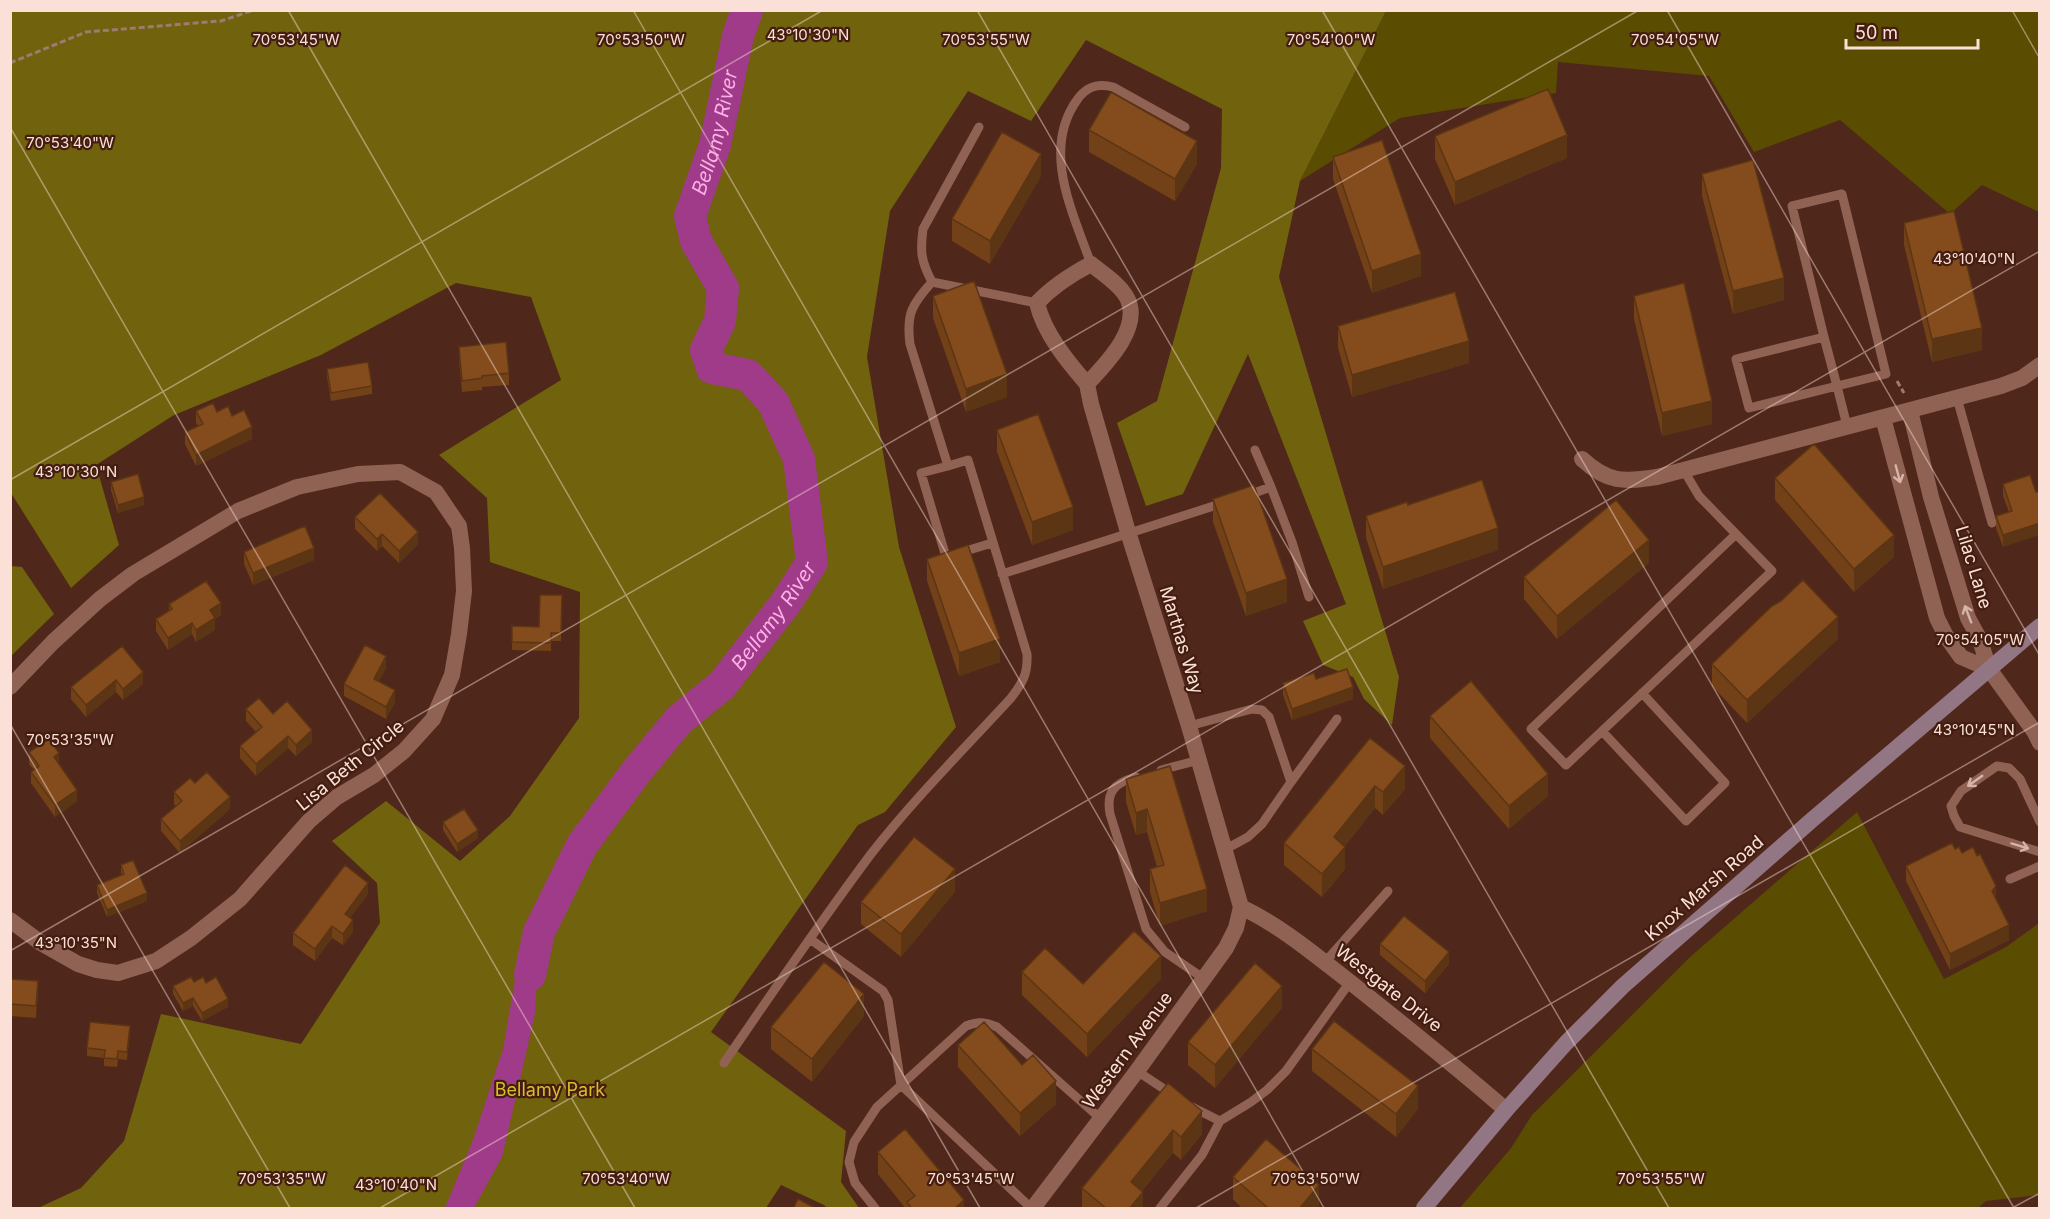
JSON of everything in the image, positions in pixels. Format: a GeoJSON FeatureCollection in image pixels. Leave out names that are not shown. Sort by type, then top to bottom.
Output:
{"type":"FeatureCollection","features":[{"type":"Feature","properties":{"kind":"main road","name":"Knox Marsh Road"},"geometry":{"type":"LineString","coordinates":[[1424,1209],[1506,1110],[1566,1043],[1623,986],[1726,894],[2040,626]]}},
{"type":"Feature","properties":{"kind":"street"},"geometry":{"type":"LineString","coordinates":[[1037,303],[1052,287],[1091,264],[1120,287],[1127,297],[1131,310],[1129,325],[1122,341],[1087,384]]}},
{"type":"Feature","properties":{"kind":"street","name":"Marthas Way"},"geometry":{"type":"LineString","coordinates":[[1037,303],[1040,317],[1048,332],[1087,384],[1128,532],[1189,726],[1241,907]]}},
{"type":"Feature","properties":{"kind":"street"},"geometry":{"type":"LineString","coordinates":[[1582,459],[1595,471],[1619,481],[1657,477],[1883,418],[1908,406],[1957,398],[2022,378],[2040,365]]}},
{"type":"Feature","properties":{"kind":"street","name":"Lilac Lane"},"geometry":{"type":"LineString","coordinates":[[1908,406],[1931,496],[1968,618],[1980,640],[1989,669]]}},
{"type":"Feature","properties":{"kind":"street"},"geometry":{"type":"LineString","coordinates":[[1883,418],[1937,618],[1961,657],[1989,669],[2034,731],[2040,743]]}},
{"type":"Feature","properties":{"kind":"street","name":"Lisa Beth Circle"},"geometry":{"type":"LineString","coordinates":[[10,687],[53,642],[100,599],[132,574],[238,512],[297,487],[358,474],[400,472],[436,492],[459,526],[464,591],[459,634],[452,675],[433,719],[404,751],[374,775],[337,797],[309,821],[240,899],[191,938],[156,961],[118,973],[78,964],[41,943],[10,920]]}},
{"type":"Feature","properties":{"kind":"street","name":"Westgate Drive"},"geometry":{"type":"LineString","coordinates":[[1241,907],[1266,919],[1325,962],[1401,1021],[1506,1110]]}},
{"type":"Feature","properties":{"kind":"street","name":"Western Avenue"},"geometry":{"type":"LineString","coordinates":[[1032,1209],[1137,1071],[1226,948],[1236,928],[1241,907]]}},
{"type":"Feature","properties":{"kind":"lane"},"geometry":{"type":"LineString","coordinates":[[1091,264],[1069,201],[1060,154],[1061,132],[1068,112],[1089,88],[1100,84],[1113,87],[1185,127]]}},
{"type":"Feature","properties":{"kind":"lane"},"geometry":{"type":"LineString","coordinates":[[932,282],[923,265],[920,248],[923,229],[979,128]]}},
{"type":"Feature","properties":{"kind":"lane"},"geometry":{"type":"LineString","coordinates":[[1824,337],[1736,359],[1749,408],[1837,386],[1886,374],[1842,194],[1792,206],[1824,337],[1837,386],[1847,426]]}},
{"type":"Feature","properties":{"kind":"lane"},"geometry":{"type":"LineString","coordinates":[[932,282],[1037,303]]}},
{"type":"Feature","properties":{"kind":"lane"},"geometry":{"type":"LineString","coordinates":[[932,282],[917,298],[910,312],[908,326],[910,344],[948,466]]}},
{"type":"Feature","properties":{"kind":"lane"},"geometry":{"type":"LineString","coordinates":[[1957,398],[1992,523]]}},
{"type":"Feature","properties":{"kind":"lane"},"geometry":{"type":"LineString","coordinates":[[1255,450],[1292,542],[1308,597]]}},
{"type":"Feature","properties":{"kind":"lane"},"geometry":{"type":"LineString","coordinates":[[724,1063],[872,853],[1011,698],[1028,669],[1027,654],[968,460],[921,473],[946,557],[992,543]]}},
{"type":"Feature","properties":{"kind":"lane"},"geometry":{"type":"LineString","coordinates":[[1683,470],[1699,496],[1772,571],[1566,765],[1531,729],[1735,535]]}},
{"type":"Feature","properties":{"kind":"lane"},"geometry":{"type":"LineString","coordinates":[[1238,498],[1271,487]]}},
{"type":"Feature","properties":{"kind":"lane"},"geometry":{"type":"LineString","coordinates":[[1002,574],[1227,501]]}},
{"type":"Feature","properties":{"kind":"lane"},"geometry":{"type":"LineString","coordinates":[[1602,731],[1686,821],[1725,783],[1642,693]]}},
{"type":"Feature","properties":{"kind":"lane"},"geometry":{"type":"LineString","coordinates":[[1189,726],[1252,709],[1262,710],[1269,717],[1291,782]]}},
{"type":"Feature","properties":{"kind":"lane"},"geometry":{"type":"LineString","coordinates":[[1224,850],[1248,837],[1262,824],[1337,719]]}},
{"type":"Feature","properties":{"kind":"lane"},"geometry":{"type":"LineString","coordinates":[[1198,760],[1124,781],[1110,792],[1108,802],[1146,929],[1165,952],[1203,978]]}},
{"type":"Feature","properties":{"kind":"lane"},"geometry":{"type":"LineString","coordinates":[[2040,822],[2020,779],[2009,768],[1997,766],[1961,791],[1951,806],[1960,827],[2040,852]]}},
{"type":"Feature","properties":{"kind":"lane"},"geometry":{"type":"LineString","coordinates":[[2010,879],[2040,866]]}},
{"type":"Feature","properties":{"kind":"lane"},"geometry":{"type":"LineString","coordinates":[[1325,962],[1388,891]]}},
{"type":"Feature","properties":{"kind":"lane"},"geometry":{"type":"LineString","coordinates":[[810,939],[883,991],[888,1000],[901,1084],[1032,1209]]}},
{"type":"Feature","properties":{"kind":"lane"},"geometry":{"type":"LineString","coordinates":[[1160,1209],[1202,1155],[1220,1121],[1267,1090],[1286,1071],[1350,982]]}},
{"type":"Feature","properties":{"kind":"lane"},"geometry":{"type":"LineString","coordinates":[[875,1209],[855,1183],[849,1162],[854,1142],[877,1107],[960,1029],[976,1022],[986,1022],[997,1027],[1101,1119]]}},
{"type":"Feature","properties":{"kind":"lane"},"geometry":{"type":"LineString","coordinates":[[1137,1071],[1200,1113],[1220,1121]]}},
{"type":"Feature","properties":{"kind":"path"},"geometry":{"type":"LineString","coordinates":[[10,63],[86,32],[221,21],[254,10]]}},
{"type":"Feature","properties":{"kind":"path"},"geometry":{"type":"LineString","coordinates":[[1886,374],[1898,382],[1908,406]]}},
{"type":"Feature","properties":{"kind":"shaded area"},"geometry":{"type":"Polygon","coordinates":[[[1386,11],[2039,11],[2039,212],[1982,185],[1950,214],[1840,120],[1754,152],[1709,76],[1558,62],[1556,93],[1400,118],[1300,181],[1386,11]]]}},
{"type":"Feature","properties":{"kind":"shaded area"},"geometry":{"type":"Polygon","coordinates":[[[1857,812],[1944,979],[2006,947],[2039,923],[2039,1195],[1986,1201],[1978,1208],[1460,1208],[1511,1148],[1532,1115],[1690,957],[1857,812]]]}},
{"type":"Feature","properties":{"kind":"shaded area"},"geometry":{"type":"Polygon","coordinates":[[[539,932],[535,1014],[502,1157],[474,1208],[445,1208],[473,1140],[503,1049],[515,980],[539,932]]]}},
{"type":"Feature","properties":{"kind":"green space","name":"Bellamy Park"},"geometry":{"type":"Polygon","coordinates":[[[11,11],[1386,11],[1300,181],[1279,277],[1399,677],[1392,725],[1364,699],[1353,677],[1323,665],[1303,621],[1346,604],[1248,354],[1183,494],[1146,506],[1117,423],[1157,401],[1221,168],[1222,109],[1086,40],[1031,121],[968,91],[890,211],[867,357],[899,547],[956,727],[885,812],[858,825],[711,1032],[846,1131],[841,1182],[859,1208],[827,1208],[781,1185],[766,1208],[38,1208],[81,1188],[124,1141],[161,1014],[301,1044],[380,923],[377,883],[332,841],[386,801],[460,861],[510,816],[579,718],[580,592],[490,562],[487,498],[439,455],[561,380],[531,297],[456,283],[321,355],[174,415],[96,465],[119,545],[71,588],[11,493],[11,11]]]}},
{"type":"Feature","properties":{"kind":"green space"},"geometry":{"type":"Polygon","coordinates":[[[11,566],[22,567],[54,614],[11,656],[11,566]]]}},
{"type":"Feature","properties":{"kind":"building"},"geometry":{"type":"Polygon","coordinates":[[[1548,89],[1567,135],[1455,182],[1435,136],[1548,89]]]}},
{"type":"Feature","properties":{"kind":"building"},"geometry":{"type":"Polygon","coordinates":[[[1111,92],[1197,141],[1175,179],[1089,130],[1111,92]]]}},
{"type":"Feature","properties":{"kind":"building"},"geometry":{"type":"Polygon","coordinates":[[[1002,132],[1041,154],[990,241],[952,219],[1002,132]]]}},
{"type":"Feature","properties":{"kind":"building"},"geometry":{"type":"Polygon","coordinates":[[[1382,140],[1421,254],[1372,271],[1333,157],[1382,140]]]}},
{"type":"Feature","properties":{"kind":"building"},"geometry":{"type":"Polygon","coordinates":[[[1753,160],[1784,278],[1733,291],[1702,174],[1753,160]]]}},
{"type":"Feature","properties":{"kind":"building"},"geometry":{"type":"Polygon","coordinates":[[[1954,211],[1982,328],[1932,339],[1904,223],[1954,211]]]}},
{"type":"Feature","properties":{"kind":"building"},"geometry":{"type":"Polygon","coordinates":[[[974,281],[1007,374],[966,389],[933,296],[974,281]]]}},
{"type":"Feature","properties":{"kind":"building"},"geometry":{"type":"Polygon","coordinates":[[[1684,283],[1712,401],[1662,413],[1634,296],[1684,283]]]}},
{"type":"Feature","properties":{"kind":"building"},"geometry":{"type":"Polygon","coordinates":[[[1455,292],[1469,341],[1352,375],[1338,326],[1455,292]]]}},
{"type":"Feature","properties":{"kind":"building"},"geometry":{"type":"Polygon","coordinates":[[[506,342],[509,373],[462,381],[459,347],[506,342]]]}},
{"type":"Feature","properties":{"kind":"building"},"geometry":{"type":"Polygon","coordinates":[[[368,362],[372,386],[331,393],[327,369],[368,362]]]}},
{"type":"Feature","properties":{"kind":"building"},"geometry":{"type":"Polygon","coordinates":[[[213,403],[217,412],[228,406],[232,416],[244,410],[252,427],[196,455],[185,432],[203,424],[196,411],[213,403]]]}},
{"type":"Feature","properties":{"kind":"building"},"geometry":{"type":"Polygon","coordinates":[[[1038,414],[1073,507],[1032,522],[997,430],[1038,414]]]}},
{"type":"Feature","properties":{"kind":"building"},"geometry":{"type":"Polygon","coordinates":[[[1814,444],[1894,535],[1854,569],[1775,478],[1814,444]]]}},
{"type":"Feature","properties":{"kind":"building"},"geometry":{"type":"Polygon","coordinates":[[[138,474],[144,497],[118,505],[111,482],[138,474]]]}},
{"type":"Feature","properties":{"kind":"building"},"geometry":{"type":"Polygon","coordinates":[[[2030,475],[2036,492],[2040,491],[2040,523],[2003,535],[1996,516],[2012,511],[2003,484],[2030,475]]]}},
{"type":"Feature","properties":{"kind":"building"},"geometry":{"type":"Polygon","coordinates":[[[1482,480],[1498,528],[1383,567],[1366,516],[1407,502],[1408,505],[1482,480]]]}},
{"type":"Feature","properties":{"kind":"building"},"geometry":{"type":"Polygon","coordinates":[[[1254,485],[1287,579],[1246,593],[1213,499],[1254,485]]]}},
{"type":"Feature","properties":{"kind":"building"},"geometry":{"type":"Polygon","coordinates":[[[380,493],[418,532],[399,551],[382,534],[377,539],[355,517],[380,493]]]}},
{"type":"Feature","properties":{"kind":"building"},"geometry":{"type":"Polygon","coordinates":[[[1616,500],[1649,540],[1557,616],[1524,577],[1616,500]]]}},
{"type":"Feature","properties":{"kind":"building"},"geometry":{"type":"Polygon","coordinates":[[[305,526],[314,548],[253,573],[244,552],[305,526]]]}},
{"type":"Feature","properties":{"kind":"building"},"geometry":{"type":"Polygon","coordinates":[[[968,545],[1000,639],[959,653],[927,559],[968,545]]]}},
{"type":"Feature","properties":{"kind":"building"},"geometry":{"type":"Polygon","coordinates":[[[1803,580],[1838,617],[1747,700],[1712,664],[1772,606],[1781,601],[1803,580]]]}},
{"type":"Feature","properties":{"kind":"building"},"geometry":{"type":"Polygon","coordinates":[[[206,581],[221,603],[210,610],[215,618],[196,630],[192,623],[168,638],[156,619],[172,609],[169,604],[206,581]]]}},
{"type":"Feature","properties":{"kind":"building"},"geometry":{"type":"Polygon","coordinates":[[[540,595],[562,595],[561,633],[551,633],[551,643],[512,642],[512,626],[539,627],[540,595]]]}},
{"type":"Feature","properties":{"kind":"building"},"geometry":{"type":"Polygon","coordinates":[[[365,645],[386,656],[374,679],[395,690],[386,707],[344,684],[365,645]]]}},
{"type":"Feature","properties":{"kind":"building"},"geometry":{"type":"Polygon","coordinates":[[[122,646],[143,672],[123,689],[116,680],[86,705],[71,687],[122,646]]]}},
{"type":"Feature","properties":{"kind":"building"},"geometry":{"type":"Polygon","coordinates":[[[1347,669],[1353,687],[1292,709],[1283,683],[1314,673],[1316,679],[1347,669]]]}},
{"type":"Feature","properties":{"kind":"building"},"geometry":{"type":"Polygon","coordinates":[[[1471,681],[1548,774],[1509,806],[1430,716],[1471,681]]]}},
{"type":"Feature","properties":{"kind":"building"},"geometry":{"type":"Polygon","coordinates":[[[259,698],[273,714],[287,701],[312,730],[296,745],[288,736],[256,764],[240,746],[262,727],[246,709],[259,698]]]}},
{"type":"Feature","properties":{"kind":"building"},"geometry":{"type":"Polygon","coordinates":[[[1370,738],[1405,766],[1383,792],[1375,786],[1334,837],[1345,847],[1322,874],[1284,843],[1370,738]]]}},
{"type":"Feature","properties":{"kind":"building"},"geometry":{"type":"Polygon","coordinates":[[[49,739],[59,753],[54,757],[77,790],[55,805],[31,772],[39,766],[29,752],[49,739]]]}},
{"type":"Feature","properties":{"kind":"building"},"geometry":{"type":"Polygon","coordinates":[[[1170,766],[1207,889],[1160,903],[1150,869],[1164,865],[1147,809],[1136,813],[1126,779],[1170,766]]]}},
{"type":"Feature","properties":{"kind":"building"},"geometry":{"type":"Polygon","coordinates":[[[207,772],[230,797],[180,841],[161,819],[182,801],[174,792],[190,778],[195,783],[207,772]]]}},
{"type":"Feature","properties":{"kind":"building"},"geometry":{"type":"Polygon","coordinates":[[[464,809],[478,830],[457,844],[443,822],[464,809]]]}},
{"type":"Feature","properties":{"kind":"building"},"geometry":{"type":"Polygon","coordinates":[[[914,837],[955,869],[901,934],[861,902],[914,837]]]}},
{"type":"Feature","properties":{"kind":"building"},"geometry":{"type":"Polygon","coordinates":[[[1952,843],[1955,849],[1959,847],[1962,853],[1973,847],[1977,856],[1980,854],[1996,886],[1992,891],[2009,925],[1950,954],[1906,866],[1952,843]]]}},
{"type":"Feature","properties":{"kind":"building"},"geometry":{"type":"Polygon","coordinates":[[[133,860],[147,893],[107,910],[97,885],[124,874],[121,865],[133,860]]]}},
{"type":"Feature","properties":{"kind":"building"},"geometry":{"type":"Polygon","coordinates":[[[345,865],[368,883],[345,914],[353,920],[343,934],[332,926],[315,949],[293,933],[345,865]]]}},
{"type":"Feature","properties":{"kind":"building"},"geometry":{"type":"Polygon","coordinates":[[[1404,916],[1449,952],[1425,981],[1380,944],[1404,916]]]}},
{"type":"Feature","properties":{"kind":"building"},"geometry":{"type":"Polygon","coordinates":[[[1134,931],[1161,956],[1087,1034],[1022,972],[1045,948],[1083,984],[1134,931]]]}},
{"type":"Feature","properties":{"kind":"building"},"geometry":{"type":"Polygon","coordinates":[[[824,962],[864,994],[812,1059],[771,1027],[824,962]]]}},
{"type":"Feature","properties":{"kind":"building"},"geometry":{"type":"Polygon","coordinates":[[[1255,963],[1282,986],[1215,1065],[1188,1042],[1255,963]]]}},
{"type":"Feature","properties":{"kind":"building"},"geometry":{"type":"Polygon","coordinates":[[[191,977],[194,982],[203,977],[206,983],[216,977],[228,999],[202,1013],[193,998],[183,1003],[173,986],[191,977]]]}},
{"type":"Feature","properties":{"kind":"building"},"geometry":{"type":"Polygon","coordinates":[[[10,979],[38,981],[36,1006],[10,1004],[10,979]]]}},
{"type":"Feature","properties":{"kind":"building"},"geometry":{"type":"Polygon","coordinates":[[[1334,1021],[1418,1086],[1396,1114],[1312,1049],[1334,1021]]]}},
{"type":"Feature","properties":{"kind":"building"},"geometry":{"type":"Polygon","coordinates":[[[90,1022],[130,1026],[127,1052],[118,1051],[117,1059],[104,1058],[105,1050],[87,1048],[90,1022]]]}},
{"type":"Feature","properties":{"kind":"building"},"geometry":{"type":"Polygon","coordinates":[[[984,1022],[1022,1065],[1033,1055],[1056,1081],[1020,1113],[958,1045],[984,1022]]]}},
{"type":"Feature","properties":{"kind":"building"},"geometry":{"type":"Polygon","coordinates":[[[1168,1083],[1202,1111],[1181,1137],[1173,1130],[1131,1182],[1143,1192],[1129,1209],[1107,1209],[1082,1188],[1168,1083]]]}},
{"type":"Feature","properties":{"kind":"building"},"geometry":{"type":"Polygon","coordinates":[[[905,1129],[964,1200],[954,1209],[912,1209],[907,1202],[915,1196],[878,1152],[905,1129]]]}},
{"type":"Feature","properties":{"kind":"building"},"geometry":{"type":"Polygon","coordinates":[[[1266,1139],[1319,1185],[1299,1209],[1269,1209],[1233,1177],[1266,1139]]]}},
{"type":"Feature","properties":{"kind":"building"},"geometry":{"type":"Polygon","coordinates":[[[798,1199],[817,1209],[793,1209],[798,1199]]]}},
{"type":"Feature","properties":{"kind":"waterway","name":"Bellamy River"},"geometry":{"type":"LineString","coordinates":[[530,975],[539,932],[582,845],[636,772],[679,720],[722,685],[785,604],[812,562],[799,459],[773,402],[748,375],[712,368],[706,350],[720,321],[723,288],[696,241],[690,216],[715,145],[738,36],[747,10]]}}]}
